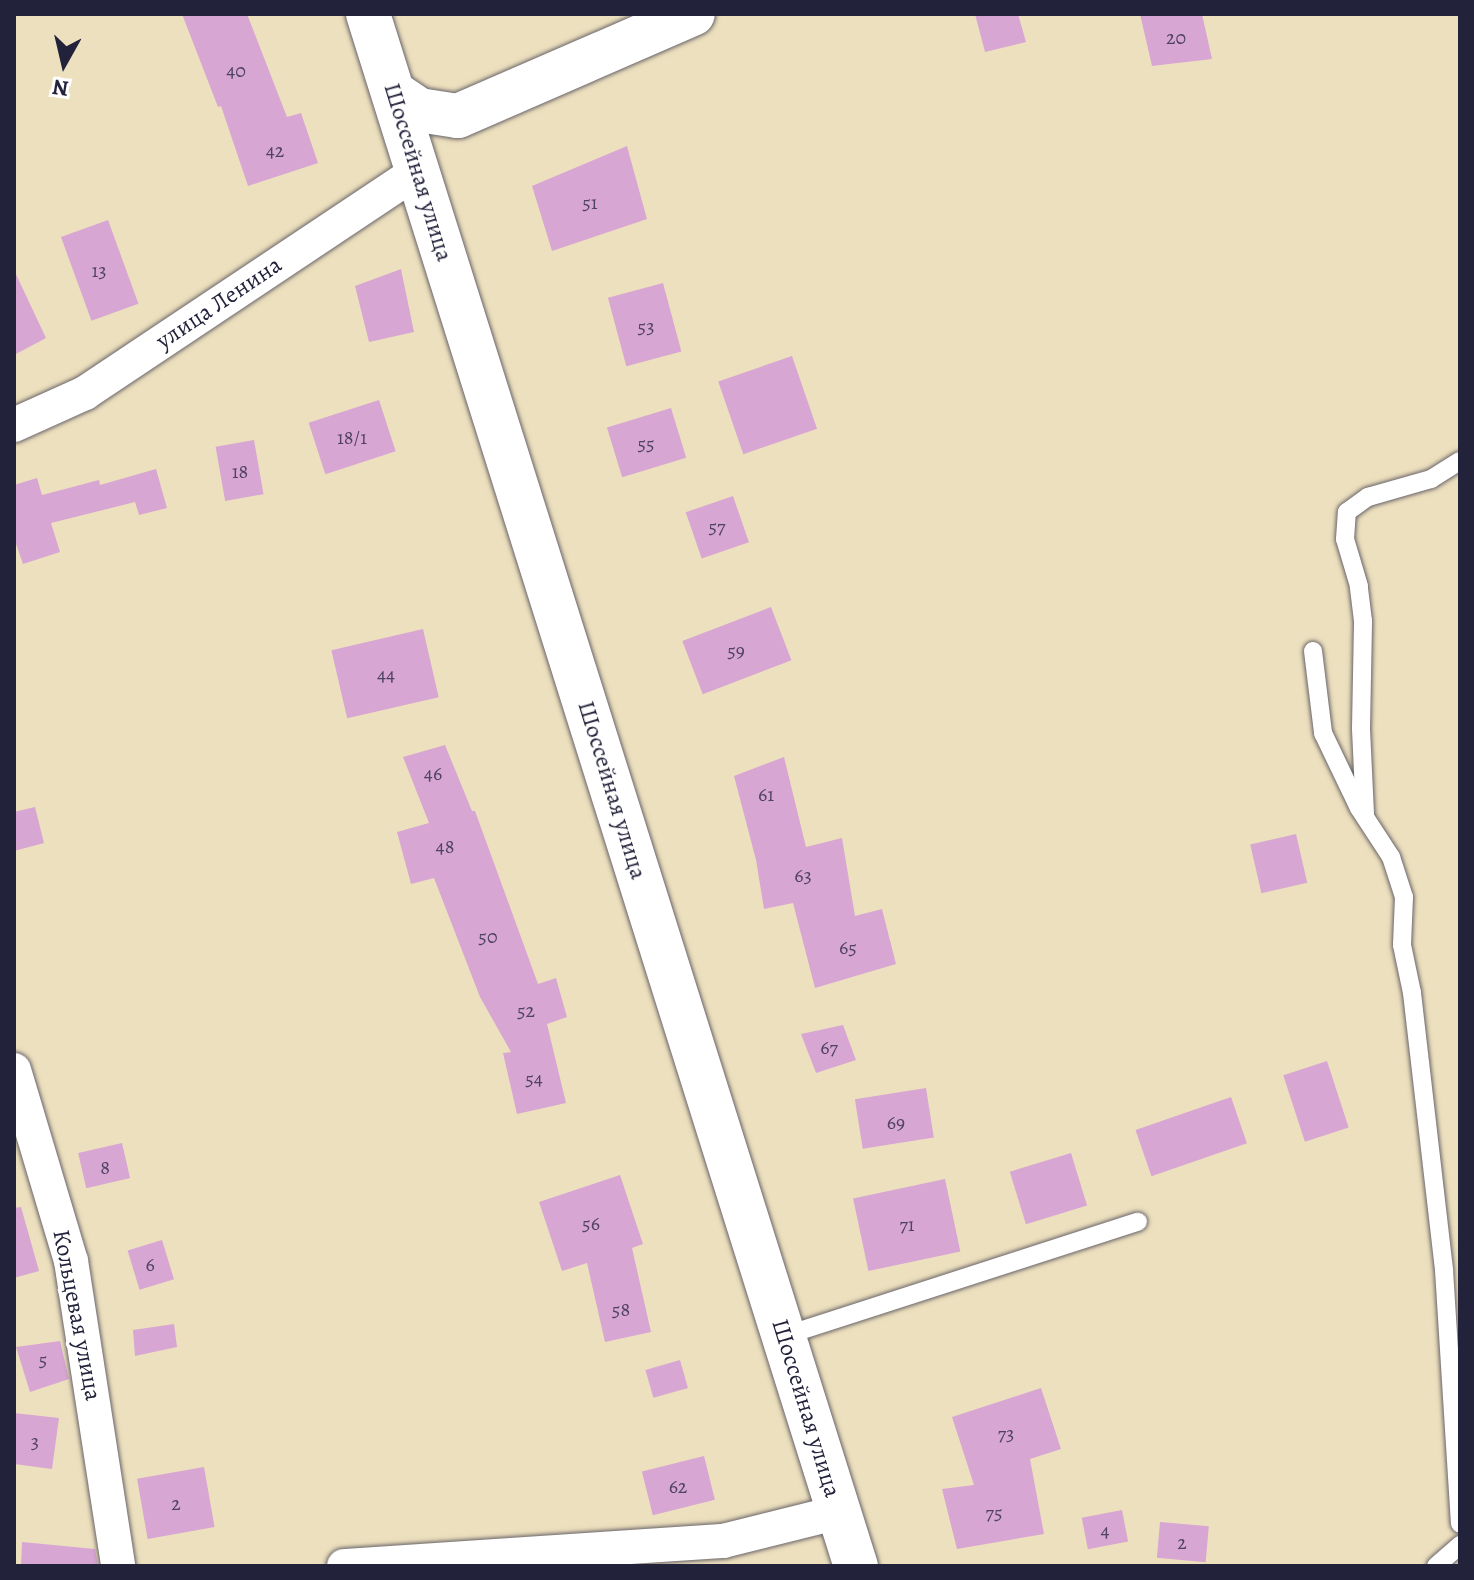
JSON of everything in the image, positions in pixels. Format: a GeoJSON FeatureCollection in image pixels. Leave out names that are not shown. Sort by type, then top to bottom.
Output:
{"type":"FeatureCollection","features":[{"type":"Feature","properties":{"kind":"street","name":"Шоссейная улица"},"geometry":{"type":"LineString","coordinates":[[368,14],[856,1566]]}},
{"type":"Feature","properties":{"kind":"street"},"geometry":{"type":"LineString","coordinates":[[394,93],[419,110],[458,116],[693,14]]}},
{"type":"Feature","properties":{"kind":"street","name":"улица Ленина"},"geometry":{"type":"LineString","coordinates":[[14,425],[85,393],[418,171]]}},
{"type":"Feature","properties":{"kind":"street","name":"Кольцевая улица"},"geometry":{"type":"LineString","coordinates":[[14,1070],[71,1261],[118,1566]]}},
{"type":"Feature","properties":{"kind":"street"},"geometry":{"type":"LineString","coordinates":[[344,1566],[723,1541],[839,1512]]}},
{"type":"Feature","properties":{"kind":"lane"},"geometry":{"type":"LineString","coordinates":[[1365,817],[1363,621],[1359,586],[1345,539],[1347,512],[1368,497],[1431,479],[1460,461]]}},
{"type":"Feature","properties":{"kind":"lane"},"geometry":{"type":"LineString","coordinates":[[1313,651],[1323,733],[1365,817],[1391,857],[1404,897],[1402,945],[1412,993],[1444,1270],[1460,1523]]}},
{"type":"Feature","properties":{"kind":"lane"},"geometry":{"type":"LineString","coordinates":[[784,1336],[1138,1222]]}},
{"type":"Feature","properties":{"kind":"lane"},"geometry":{"type":"LineString","coordinates":[[1436,1566],[1460,1545]]}},
{"type":"Feature","properties":{"kind":"building"},"geometry":{"type":"Polygon","coordinates":[[[182,14],[247,14],[287,117],[301,113],[318,163],[248,186],[221,106],[218,107],[182,14]]]}},
{"type":"Feature","properties":{"kind":"building"},"geometry":{"type":"Polygon","coordinates":[[[975,14],[1018,14],[1026,42],[985,52],[975,14]]]}},
{"type":"Feature","properties":{"kind":"building"},"geometry":{"type":"Polygon","coordinates":[[[1140,14],[1202,14],[1212,59],[1152,66],[1140,14]]]}},
{"type":"Feature","properties":{"kind":"building"},"geometry":{"type":"Polygon","coordinates":[[[627,146],[647,219],[552,251],[532,186],[627,146]]]}},
{"type":"Feature","properties":{"kind":"building"},"geometry":{"type":"Polygon","coordinates":[[[108,220],[138,304],[91,321],[61,237],[108,220]]]}},
{"type":"Feature","properties":{"kind":"building"},"geometry":{"type":"Polygon","coordinates":[[[401,269],[414,332],[369,342],[355,286],[401,269]]]}},
{"type":"Feature","properties":{"kind":"building"},"geometry":{"type":"Polygon","coordinates":[[[14,270],[46,338],[14,355],[14,270]]]}},
{"type":"Feature","properties":{"kind":"building"},"geometry":{"type":"Polygon","coordinates":[[[663,283],[681,352],[626,366],[608,298],[663,283]]]}},
{"type":"Feature","properties":{"kind":"building"},"geometry":{"type":"Polygon","coordinates":[[[792,356],[817,429],[743,454],[718,381],[792,356]]]}},
{"type":"Feature","properties":{"kind":"building"},"geometry":{"type":"Polygon","coordinates":[[[379,400],[396,451],[325,474],[309,423],[379,400]]]}},
{"type":"Feature","properties":{"kind":"building"},"geometry":{"type":"Polygon","coordinates":[[[671,408],[686,458],[622,477],[607,428],[671,408]]]}},
{"type":"Feature","properties":{"kind":"building"},"geometry":{"type":"Polygon","coordinates":[[[254,440],[264,494],[225,501],[216,447],[254,440]]]}},
{"type":"Feature","properties":{"kind":"building"},"geometry":{"type":"Polygon","coordinates":[[[156,469],[167,508],[139,515],[135,502],[51,523],[60,552],[23,564],[14,538],[14,485],[37,478],[42,495],[99,480],[100,485],[156,469]]]}},
{"type":"Feature","properties":{"kind":"building"},"geometry":{"type":"Polygon","coordinates":[[[733,496],[749,542],[702,559],[686,512],[733,496]]]}},
{"type":"Feature","properties":{"kind":"building"},"geometry":{"type":"Polygon","coordinates":[[[771,607],[791,660],[703,694],[682,641],[771,607]]]}},
{"type":"Feature","properties":{"kind":"building"},"geometry":{"type":"Polygon","coordinates":[[[423,629],[439,697],[347,718],[331,650],[423,629]]]}},
{"type":"Feature","properties":{"kind":"building"},"geometry":{"type":"Polygon","coordinates":[[[445,745],[472,811],[475,811],[538,984],[556,978],[567,1017],[547,1024],[566,1103],[517,1114],[503,1053],[511,1052],[480,997],[434,878],[411,884],[397,832],[429,823],[403,757],[445,745]]]}},
{"type":"Feature","properties":{"kind":"building"},"geometry":{"type":"Polygon","coordinates":[[[784,757],[806,847],[842,838],[855,916],[882,909],[896,964],[815,988],[793,903],[764,909],[756,860],[734,776],[784,757]]]}},
{"type":"Feature","properties":{"kind":"building"},"geometry":{"type":"Polygon","coordinates":[[[35,807],[44,843],[14,851],[14,812],[35,807]]]}},
{"type":"Feature","properties":{"kind":"building"},"geometry":{"type":"Polygon","coordinates":[[[1296,834],[1307,883],[1261,893],[1250,845],[1296,834]]]}},
{"type":"Feature","properties":{"kind":"building"},"geometry":{"type":"Polygon","coordinates":[[[843,1025],[856,1060],[816,1073],[801,1034],[843,1025]]]}},
{"type":"Feature","properties":{"kind":"building"},"geometry":{"type":"Polygon","coordinates":[[[1327,1061],[1349,1128],[1305,1142],[1283,1075],[1327,1061]]]}},
{"type":"Feature","properties":{"kind":"building"},"geometry":{"type":"Polygon","coordinates":[[[926,1088],[934,1137],[863,1149],[855,1099],[926,1088]]]}},
{"type":"Feature","properties":{"kind":"building"},"geometry":{"type":"Polygon","coordinates":[[[1231,1097],[1247,1143],[1151,1176],[1136,1130],[1231,1097]]]}},
{"type":"Feature","properties":{"kind":"building"},"geometry":{"type":"Polygon","coordinates":[[[122,1143],[130,1178],[86,1188],[78,1153],[122,1143]]]}},
{"type":"Feature","properties":{"kind":"building"},"geometry":{"type":"Polygon","coordinates":[[[1071,1153],[1087,1206],[1026,1224],[1010,1172],[1071,1153]]]}},
{"type":"Feature","properties":{"kind":"building"},"geometry":{"type":"Polygon","coordinates":[[[620,1175],[643,1244],[632,1248],[651,1332],[605,1342],[587,1263],[562,1271],[539,1202],[620,1175]]]}},
{"type":"Feature","properties":{"kind":"building"},"geometry":{"type":"Polygon","coordinates":[[[945,1179],[960,1251],[868,1271],[853,1199],[945,1179]]]}},
{"type":"Feature","properties":{"kind":"building"},"geometry":{"type":"Polygon","coordinates":[[[21,1207],[39,1271],[14,1278],[14,1208],[21,1207]]]}},
{"type":"Feature","properties":{"kind":"building"},"geometry":{"type":"Polygon","coordinates":[[[162,1240],[174,1279],[140,1290],[128,1251],[162,1240]]]}},
{"type":"Feature","properties":{"kind":"building"},"geometry":{"type":"Polygon","coordinates":[[[174,1324],[177,1347],[135,1356],[133,1330],[174,1324]]]}},
{"type":"Feature","properties":{"kind":"building"},"geometry":{"type":"Polygon","coordinates":[[[60,1341],[69,1379],[30,1392],[16,1347],[60,1341]]]}},
{"type":"Feature","properties":{"kind":"building"},"geometry":{"type":"Polygon","coordinates":[[[680,1360],[688,1388],[653,1398],[645,1370],[680,1360]]]}},
{"type":"Feature","properties":{"kind":"building"},"geometry":{"type":"Polygon","coordinates":[[[1041,1388],[1061,1449],[1030,1459],[1044,1534],[957,1549],[942,1489],[974,1485],[952,1417],[1041,1388]]]}},
{"type":"Feature","properties":{"kind":"building"},"geometry":{"type":"Polygon","coordinates":[[[14,1413],[59,1418],[52,1469],[14,1464],[14,1413]]]}},
{"type":"Feature","properties":{"kind":"building"},"geometry":{"type":"Polygon","coordinates":[[[704,1456],[715,1500],[653,1515],[642,1471],[704,1456]]]}},
{"type":"Feature","properties":{"kind":"building"},"geometry":{"type":"Polygon","coordinates":[[[204,1467],[215,1527],[148,1539],[137,1479],[204,1467]]]}},
{"type":"Feature","properties":{"kind":"building"},"geometry":{"type":"Polygon","coordinates":[[[1122,1510],[1128,1541],[1088,1549],[1082,1518],[1122,1510]]]}},
{"type":"Feature","properties":{"kind":"building"},"geometry":{"type":"Polygon","coordinates":[[[1160,1522],[1209,1526],[1206,1562],[1157,1558],[1160,1522]]]}},
{"type":"Feature","properties":{"kind":"building"},"geometry":{"type":"Polygon","coordinates":[[[22,1542],[95,1549],[98,1566],[21,1566],[22,1542]]]}}]}
